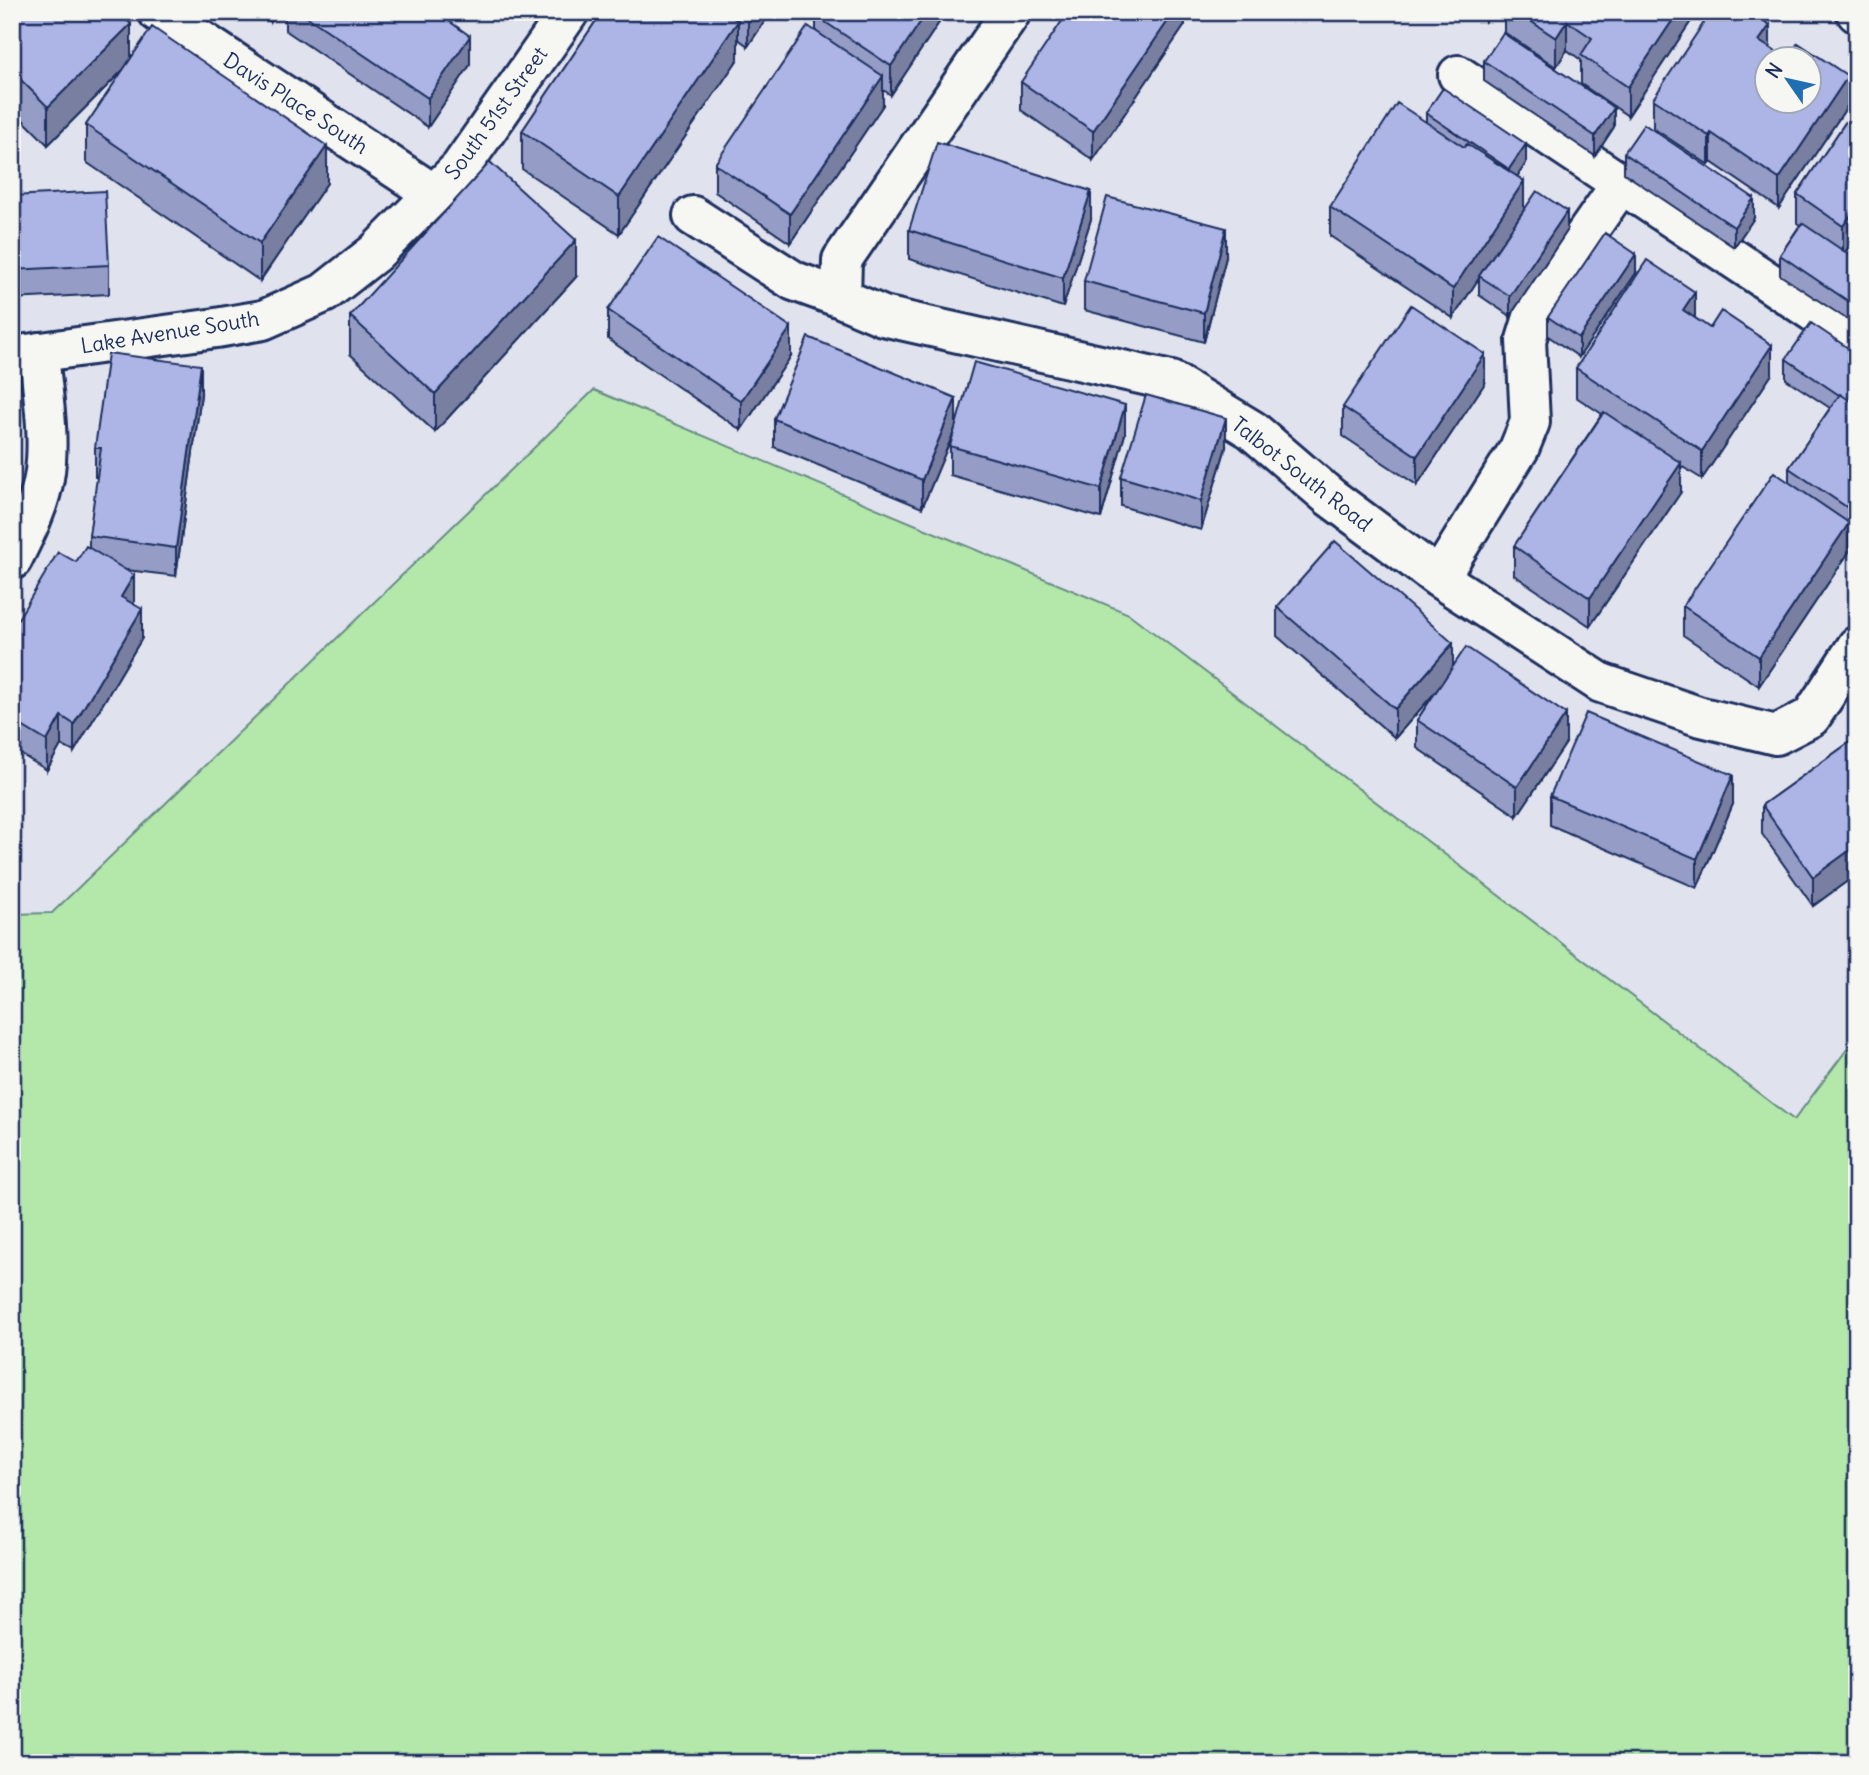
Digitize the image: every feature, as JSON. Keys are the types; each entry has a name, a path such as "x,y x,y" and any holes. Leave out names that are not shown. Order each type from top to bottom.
{"street":[{"name":"Davis Place South","path":"158,12 434,194"},
{"name":"South 51st Street","path":"324,293 375,253 460,168 569,12"},
{"path":"841,298 842,260 1011,12"},
{"path":"1458,75 1857,341"},
{"path":"1439,578 1519,449 1530,422 1526,340 1536,304 1621,184"},
{"name":"Talbot South Road","path":"693,216 794,281 883,316 1171,381 1252,430 1330,497 1439,578 1601,683 1698,716 1776,735 1811,718 1857,646"},
{"name":"Lake Avenue South","path":"25,354 263,320 324,293"},
{"path":"12,560 31,523 44,478 46,436 25,354"}],"green space":[{"path":"594,390 1129,614 1794,1120 1857,1036 1857,1763 12,1763 12,914 52,913"}],"building":[{"path":"12,12 118,12 131,24 48,107 12,71"},
{"path":"300,12 436,12 470,36 428,98"},
{"path":"602,12 725,12 738,21 619,197 522,131"},
{"path":"818,12 927,12 891,66 816,16"},
{"path":"1068,12 1174,12 1093,131 1021,82"},
{"path":"1517,12 1678,12 1628,87 1581,55 1592,38 1567,21 1556,38"},
{"path":"1711,12 1750,12 1770,25 1759,41 1767,46 1754,46 1754,116 1821,116 1779,179 1711,133 1709,136 1653,99"},
{"path":"808,26 883,76 790,214 715,164"},
{"path":"152,27 327,146 260,243 86,125"},
{"path":"1503,33 1614,108 1595,136 1484,61"},
{"path":"1824,60 1848,76 1824,112"},
{"path":"1443,88 1526,144 1509,169 1426,113"},
{"path":"1397,103 1464,147 1467,144 1524,181 1453,289 1330,207"},
{"path":"1857,105 1857,206 1843,226 1797,194"},
{"path":"1644,124 1754,198 1734,227 1624,153"},
{"path":"937,142 1091,191 1063,278 909,230"},
{"path":"490,162 576,240 435,394 350,316"},
{"path":"105,191 109,265 12,270 12,196"},
{"path":"1537,191 1567,211 1510,296 1479,276"},
{"path":"1107,197 1226,228 1204,313 1084,281"},
{"path":"1802,223 1857,260 1857,307 1780,255"},
{"path":"1605,233 1636,254 1579,338 1548,317"},
{"path":"658,237 791,327 741,401 608,310"},
{"path":"1647,260 1695,292 1683,310 1710,328 1721,311 1772,345 1702,451 1576,368"},
{"path":"1411,305 1485,354 1417,456 1343,407"},
{"path":"1811,323 1857,354 1857,405 1786,359"},
{"path":"808,337 956,398 922,480 774,419"},
{"path":"108,353 201,365 176,548 89,536 101,448 95,448"},
{"path":"974,362 1125,405 1101,489 950,446"},
{"path":"1840,394 1857,405 1857,514 1789,468"},
{"path":"1146,395 1226,418 1201,501 1121,477"},
{"path":"1604,412 1681,463 1590,598 1514,546"},
{"path":"1774,472 1849,523 1759,657 1683,606"},
{"path":"1335,541 1453,643 1395,709 1277,607"},
{"path":"86,546 134,575 121,597 142,609 74,724 61,716 47,741 12,720 12,629 58,552 76,562"},
{"path":"1466,647 1566,714 1517,787 1417,720"},
{"path":"1586,713 1733,775 1697,859 1550,796"},
{"path":"1857,737 1857,845 1813,877 1762,805"}]}
